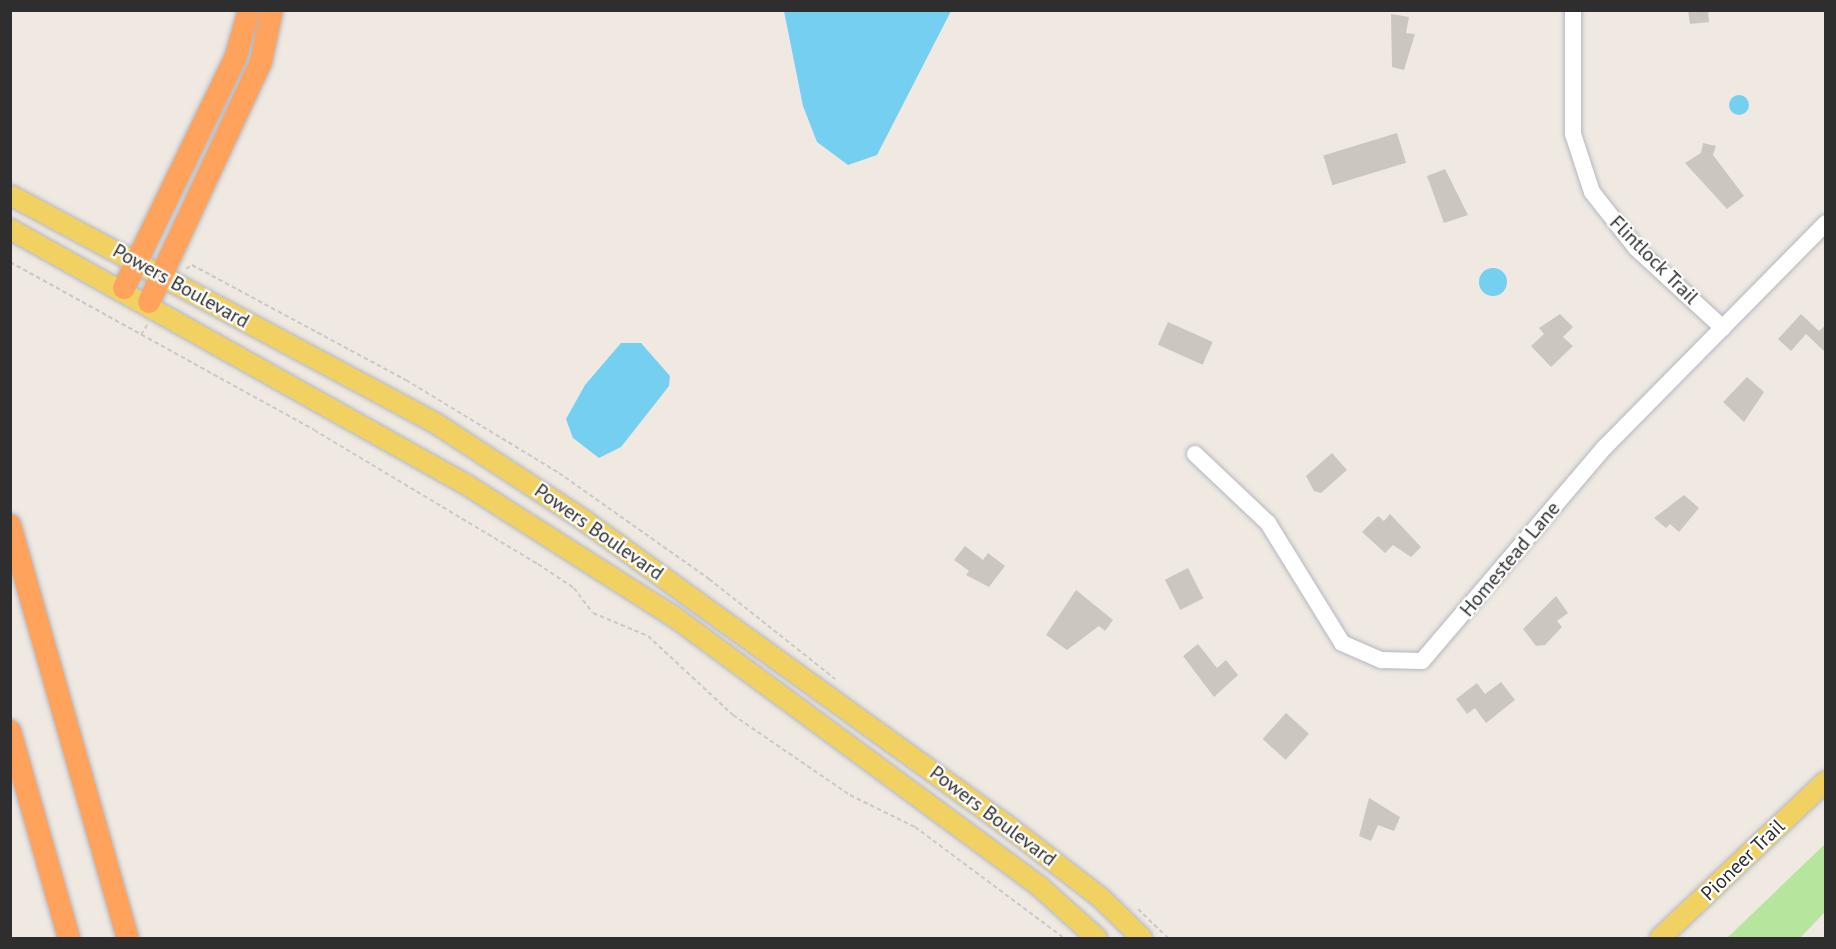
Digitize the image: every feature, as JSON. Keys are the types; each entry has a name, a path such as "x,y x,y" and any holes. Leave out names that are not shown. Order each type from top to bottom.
{"highway":[{"path":"124,288 236,56 249,10"},
{"path":"149,302 261,62 272,10"},
{"path":"10,525 128,939"},
{"path":"10,731 69,939"}],"main road":[{"name":"Powers Boulevard","path":"10,195 437,424 585,521 1009,826 1101,898 1142,939"},
{"name":"Powers Boulevard","path":"10,229 149,302 467,485 673,616 1039,885 1097,939"},
{"name":"Pioneer Trail","path":"1660,939 1826,781"}],"street":[{"name":"Flintlock Trail","path":"1573,10 1573,134 1592,192 1630,241 1723,327"},
{"name":"Homestead Lane","path":"1195,454 1268,523 1342,643 1381,660 1422,661 1604,448 1826,223"}],"path":[{"path":"10,262 314,430 538,564 574,588 593,613 648,636 733,715 850,795 915,828 1064,939"}],"green space":[{"path":"1825,844 1825,912 1800,938 1727,938"}],"water":[{"path":"784,11 951,11 877,155 848,165 817,142 803,106"},
{"path":"1739,95 1746,98 1749,105 1746,112 1739,115 1732,112 1729,105 1732,98"},
{"path":"1493,268 1503,272 1507,282 1503,292 1493,296 1483,292 1479,282 1483,272"},
{"path":"621,343 641,343 670,376 669,386 621,447 599,458 573,438 566,419 585,385"}],"building":[{"path":"1688,10 1708,10 1709,22 1690,24"},
{"path":"1391,14 1409,17 1406,33 1415,34 1404,70 1392,67"},
{"path":"1397,133 1406,163 1332,185 1323,156"},
{"path":"1703,143 1716,146 1713,155 1744,196 1727,209 1685,163 1701,153"},
{"path":"1445,169 1468,215 1444,223 1427,176"},
{"path":"1560,314 1573,327 1563,337 1573,346 1551,367 1531,346 1544,334 1539,328"},
{"path":"1801,314 1819,331 1826,325 1826,353 1806,334 1791,351 1778,339"},
{"path":"1168,322 1213,342 1203,365 1158,345"},
{"path":"1747,377 1764,392 1744,422 1723,402"},
{"path":"1332,453 1347,470 1321,493 1314,491 1306,476"},
{"path":"1684,495 1699,508 1679,532 1670,524 1666,528 1654,518"},
{"path":"1390,514 1421,547 1411,557 1393,545 1385,553 1362,532 1378,516 1384,521"},
{"path":"965,546 983,560 988,553 1005,566 989,587 966,575 969,571 954,560"},
{"path":"1188,568 1203,598 1180,610 1165,580"},
{"path":"1076,590 1113,620 1105,631 1099,626 1067,650 1046,635"},
{"path":"1556,596 1568,613 1557,621 1562,627 1545,645 1536,646 1523,629"},
{"path":"1198,644 1217,668 1226,660 1238,675 1214,697 1183,656"},
{"path":"1501,682 1515,700 1486,723 1475,708 1467,714 1456,699 1477,683 1485,694"},
{"path":"1286,713 1309,734 1286,760 1263,739"},
{"path":"1369,798 1400,817 1394,831 1378,825 1371,841 1359,836"}]}
